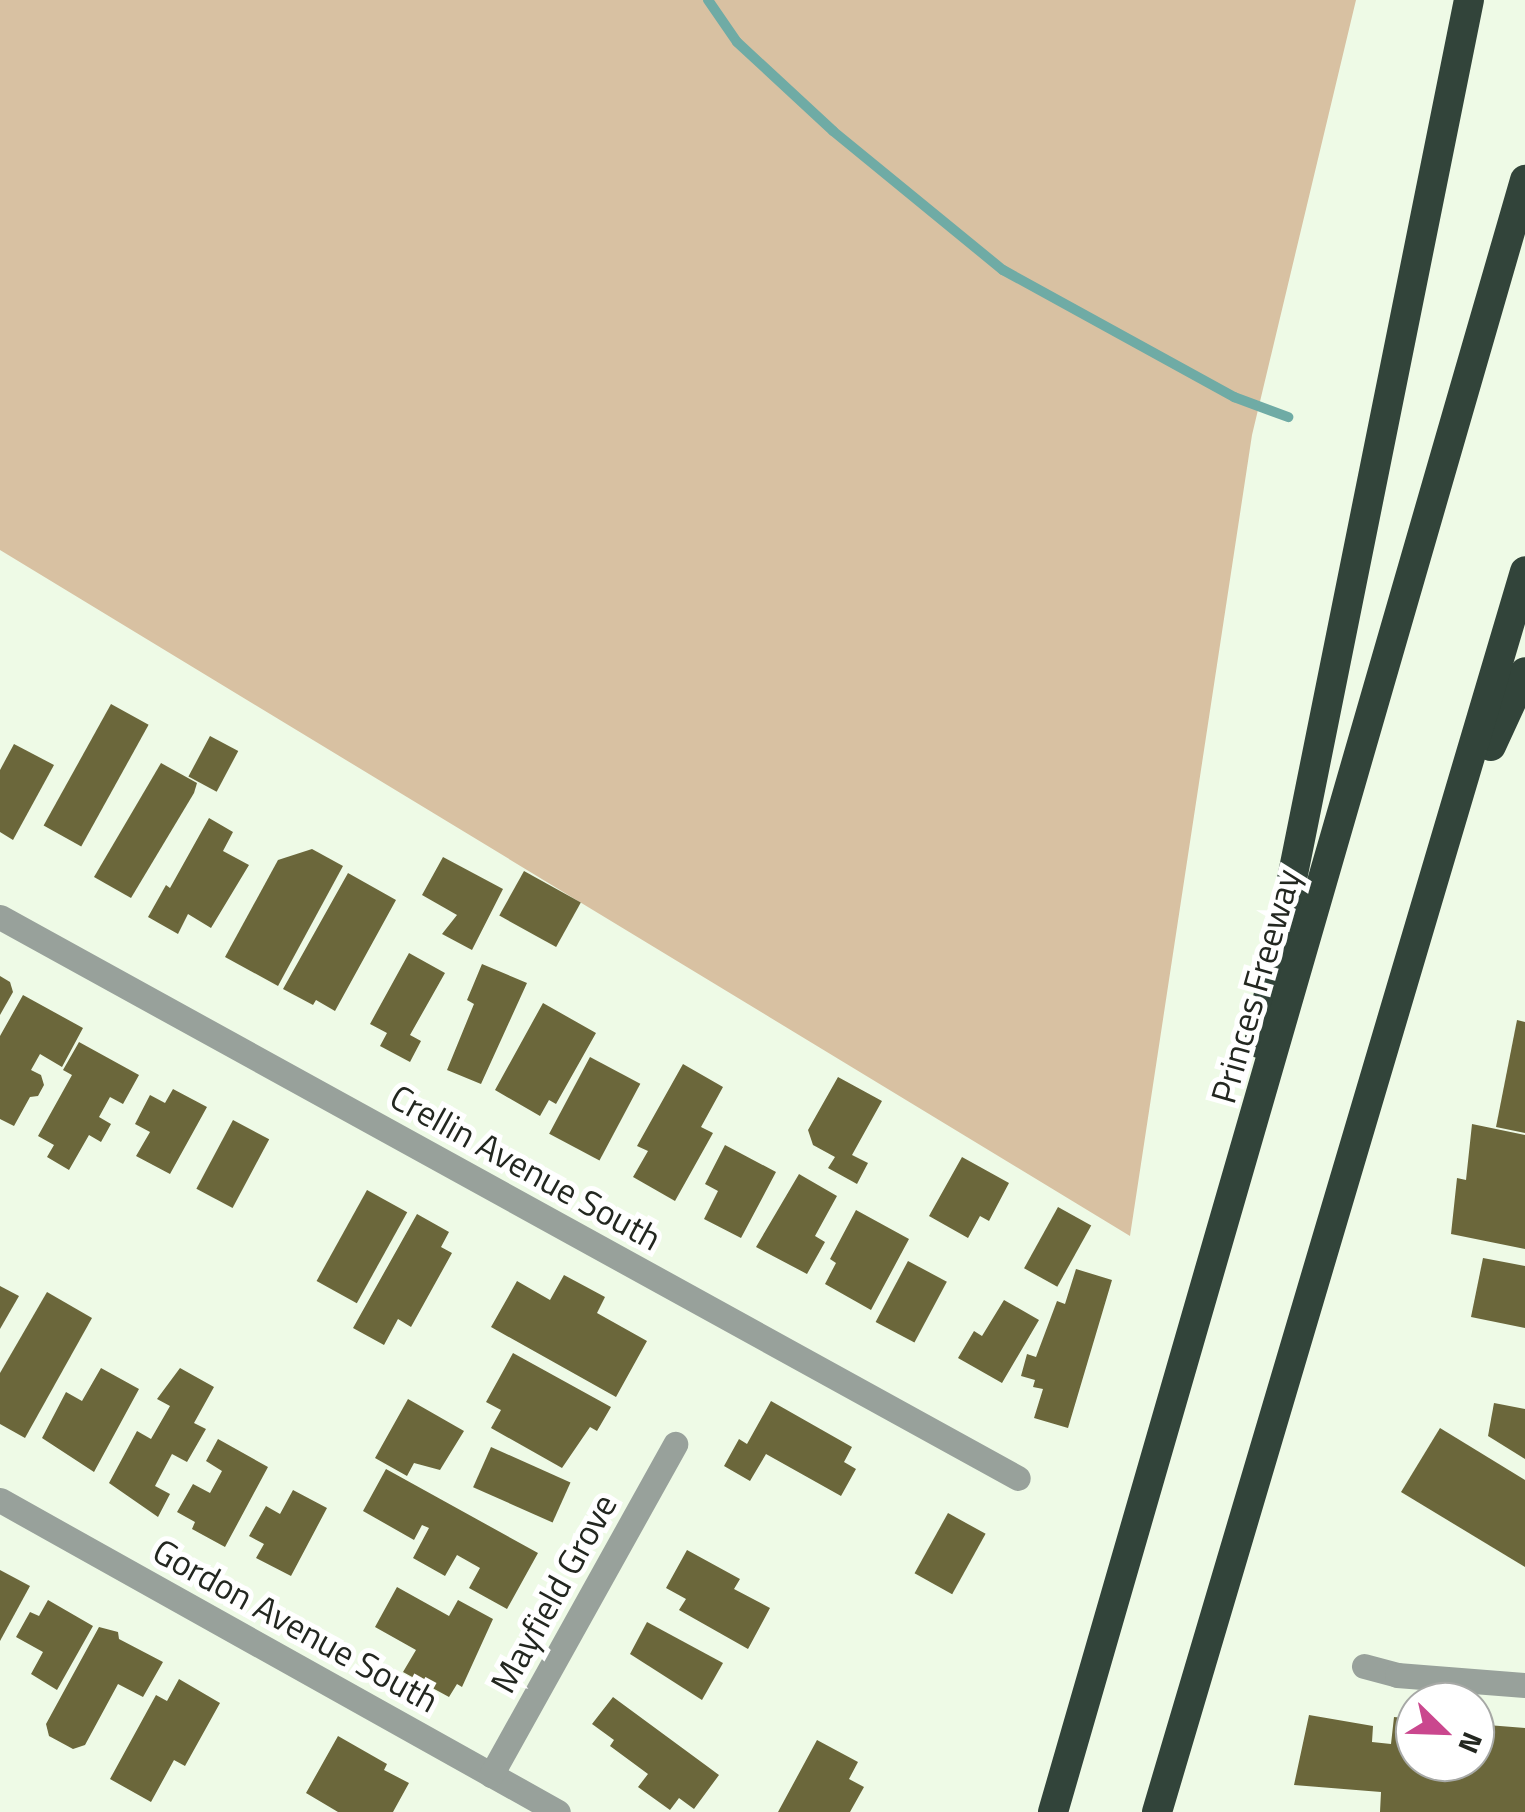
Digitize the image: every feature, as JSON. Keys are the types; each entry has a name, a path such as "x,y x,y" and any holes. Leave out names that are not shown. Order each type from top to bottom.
{"highway":[{"path":"1218,1252 1469,0"},
{"name":"Princes Freeway","path":"1054,1812 1525,180"},
{"path":"1159,1812 1525,571"},
{"path":"1450,834 1525,672"}],"street":[{"name":"Crellin Avenue South","path":"0,916 1018,1478"},
{"name":"Mayfield Grove","path":"492,1775 675,1444"},
{"name":"Gordon Avenue South","path":"0,1500 558,1812"},
{"path":"1364,1666 1397,1675 1525,1685"}],"shaded area":[{"path":"0,0 1356,0 1252,435 1130,1236 0,550"}],"building":[{"path":"111,704 149,725 81,846 44,826"},
{"path":"210,736 238,751 217,792 188,777"},
{"path":"14,744 54,765 13,840 0,832 0,770"},
{"path":"161,763 197,783 131,898 94,877"},
{"path":"209,818 233,832 223,851 249,865 211,928 188,914 178,934 148,917 166,885 170,888"},
{"path":"312,849 343,866 278,986 225,957 278,860"},
{"path":"443,857 503,889 472,950 442,934 457,915 422,895"},
{"path":"524,871 581,903 556,947 499,916"},
{"path":"348,873 396,900 335,1011 316,1000 313,1005 283,989"},
{"path":"409,953 445,973 410,1035 421,1041 410,1062 380,1046 387,1033 370,1024"},
{"path":"482,964 527,983 481,1084 447,1070 474,1004 467,1000"},
{"path":"0,976 10,982 13,992 0,1015"},
{"path":"23,995 83,1028 62,1067 40,1054 31,1070 41,1075 44,1085 38,1096 30,1097 14,1126 0,1119 0,1036"},
{"path":"543,1003 596,1033 556,1104 549,1100 540,1116 495,1090"},
{"path":"1517,1020 1525,1022 1525,1133 1496,1127"},
{"path":"79,1042 139,1075 123,1104 110,1097 99,1117 111,1124 101,1142 89,1135 69,1170 47,1157 54,1145 38,1136 72,1075 63,1070"},
{"path":"590,1057 640,1084 599,1161 549,1134"},
{"path":"683,1064 723,1087 701,1127 713,1133 675,1201 633,1177 648,1151 637,1146"},
{"path":"838,1077 882,1101 852,1155 868,1163 857,1184 828,1168 835,1157 813,1145 808,1130"},
{"path":"173,1089 207,1107 170,1174 136,1156 150,1132 135,1124 150,1095 165,1103"},
{"path":"233,1120 269,1139 233,1208 196,1189"},
{"path":"1472,1124 1525,1135 1525,1249 1451,1234 1457,1178 1466,1180"},
{"path":"725,1145 776,1172 741,1238 704,1219 718,1191 705,1184"},
{"path":"962,1157 1009,1183 989,1221 980,1216 968,1238 929,1216"},
{"path":"799,1174 837,1196 815,1236 825,1242 807,1274 756,1247"},
{"path":"367,1190 407,1212 357,1303 317,1281"},
{"path":"1058,1207 1091,1225 1057,1287 1024,1268"},
{"path":"856,1210 909,1239 871,1310 825,1284 836,1263 830,1259"},
{"path":"417,1214 449,1232 441,1247 452,1253 411,1327 398,1319 384,1345 353,1328"},
{"path":"1483,1258 1525,1266 1525,1328 1471,1317"},
{"path":"908,1261 947,1282 914,1343 876,1322"},
{"path":"1076,1269 1112,1280 1068,1428 1034,1418 1043,1389 1033,1387 1035,1380 1021,1376 1027,1354 1036,1357 1057,1301 1065,1304"},
{"path":"564,1275 605,1297 597,1313 647,1341 616,1397 491,1327 517,1281 550,1300"},
{"path":"0,1286 19,1296 0,1329"},
{"path":"47,1292 92,1318 25,1438 0,1424 0,1373"},
{"path":"1004,1300 1039,1320 1002,1383 958,1358 974,1331 982,1336"},
{"path":"513,1353 611,1407 597,1431 590,1427 562,1468 491,1428 501,1410 486,1402"},
{"path":"101,1368 139,1389 94,1472 42,1438 66,1392 82,1401"},
{"path":"180,1368 214,1387 194,1423 206,1429 187,1462 172,1454 155,1486 170,1494 158,1517 109,1483 137,1431 151,1439 170,1406 157,1399"},
{"path":"408,1399 464,1431 440,1470 414,1463 407,1476 375,1458"},
{"path":"771,1401 852,1447 844,1462 856,1469 841,1496 766,1454 750,1481 724,1466 739,1439 747,1444"},
{"path":"1494,1403 1525,1409 1525,1459 1488,1436"},
{"path":"1440,1428 1525,1480 1525,1567 1401,1492"},
{"path":"218,1439 268,1467 225,1547 192,1529 195,1522 177,1512 193,1484 210,1493 222,1471 206,1461"},
{"path":"491,1447 570,1482 553,1523 473,1487"},
{"path":"386,1469 538,1553 507,1609 469,1588 480,1568 457,1555 445,1576 413,1558 429,1528 422,1525 414,1540 363,1511"},
{"path":"293,1490 327,1508 291,1576 256,1558 264,1544 249,1536 266,1506 280,1514"},
{"path":"948,1513 986,1534 952,1594 915,1573"},
{"path":"687,1550 740,1579 734,1589 770,1608 748,1649 679,1610 686,1599 666,1588"},
{"path":"0,1570 30,1586 0,1641"},
{"path":"397,1587 449,1616 458,1600 493,1619 462,1687 457,1684 449,1697 403,1672 416,1650 375,1627"},
{"path":"48,1600 93,1626 57,1690 31,1674 43,1652 16,1637 30,1612 39,1616"},
{"path":"647,1622 723,1663 702,1700 630,1654"},
{"path":"99,1627 118,1632 119,1639 163,1662 143,1697 118,1684 85,1745 73,1749 49,1736 46,1724"},
{"path":"179,1679 220,1703 185,1766 174,1760 151,1802 110,1779 156,1695 167,1701"},
{"path":"613,1697 719,1775 694,1809 679,1798 670,1810 638,1787 648,1774 610,1746 614,1740 592,1724"},
{"path":"1309,1715 1373,1726 1372,1742 1391,1744 1395,1717 1395,1782 1495,1782 1495,1726 1525,1728 1525,1812 1380,1812 1381,1792 1294,1785"},
{"path":"338,1736 387,1764 384,1770 409,1783 393,1812 338,1812 306,1793"},
{"path":"817,1740 858,1762 849,1779 864,1787 850,1812 778,1812"}],"waterway":[{"path":"708,0 737,42 833,131 1003,270 1234,397 1288,417"}]}
